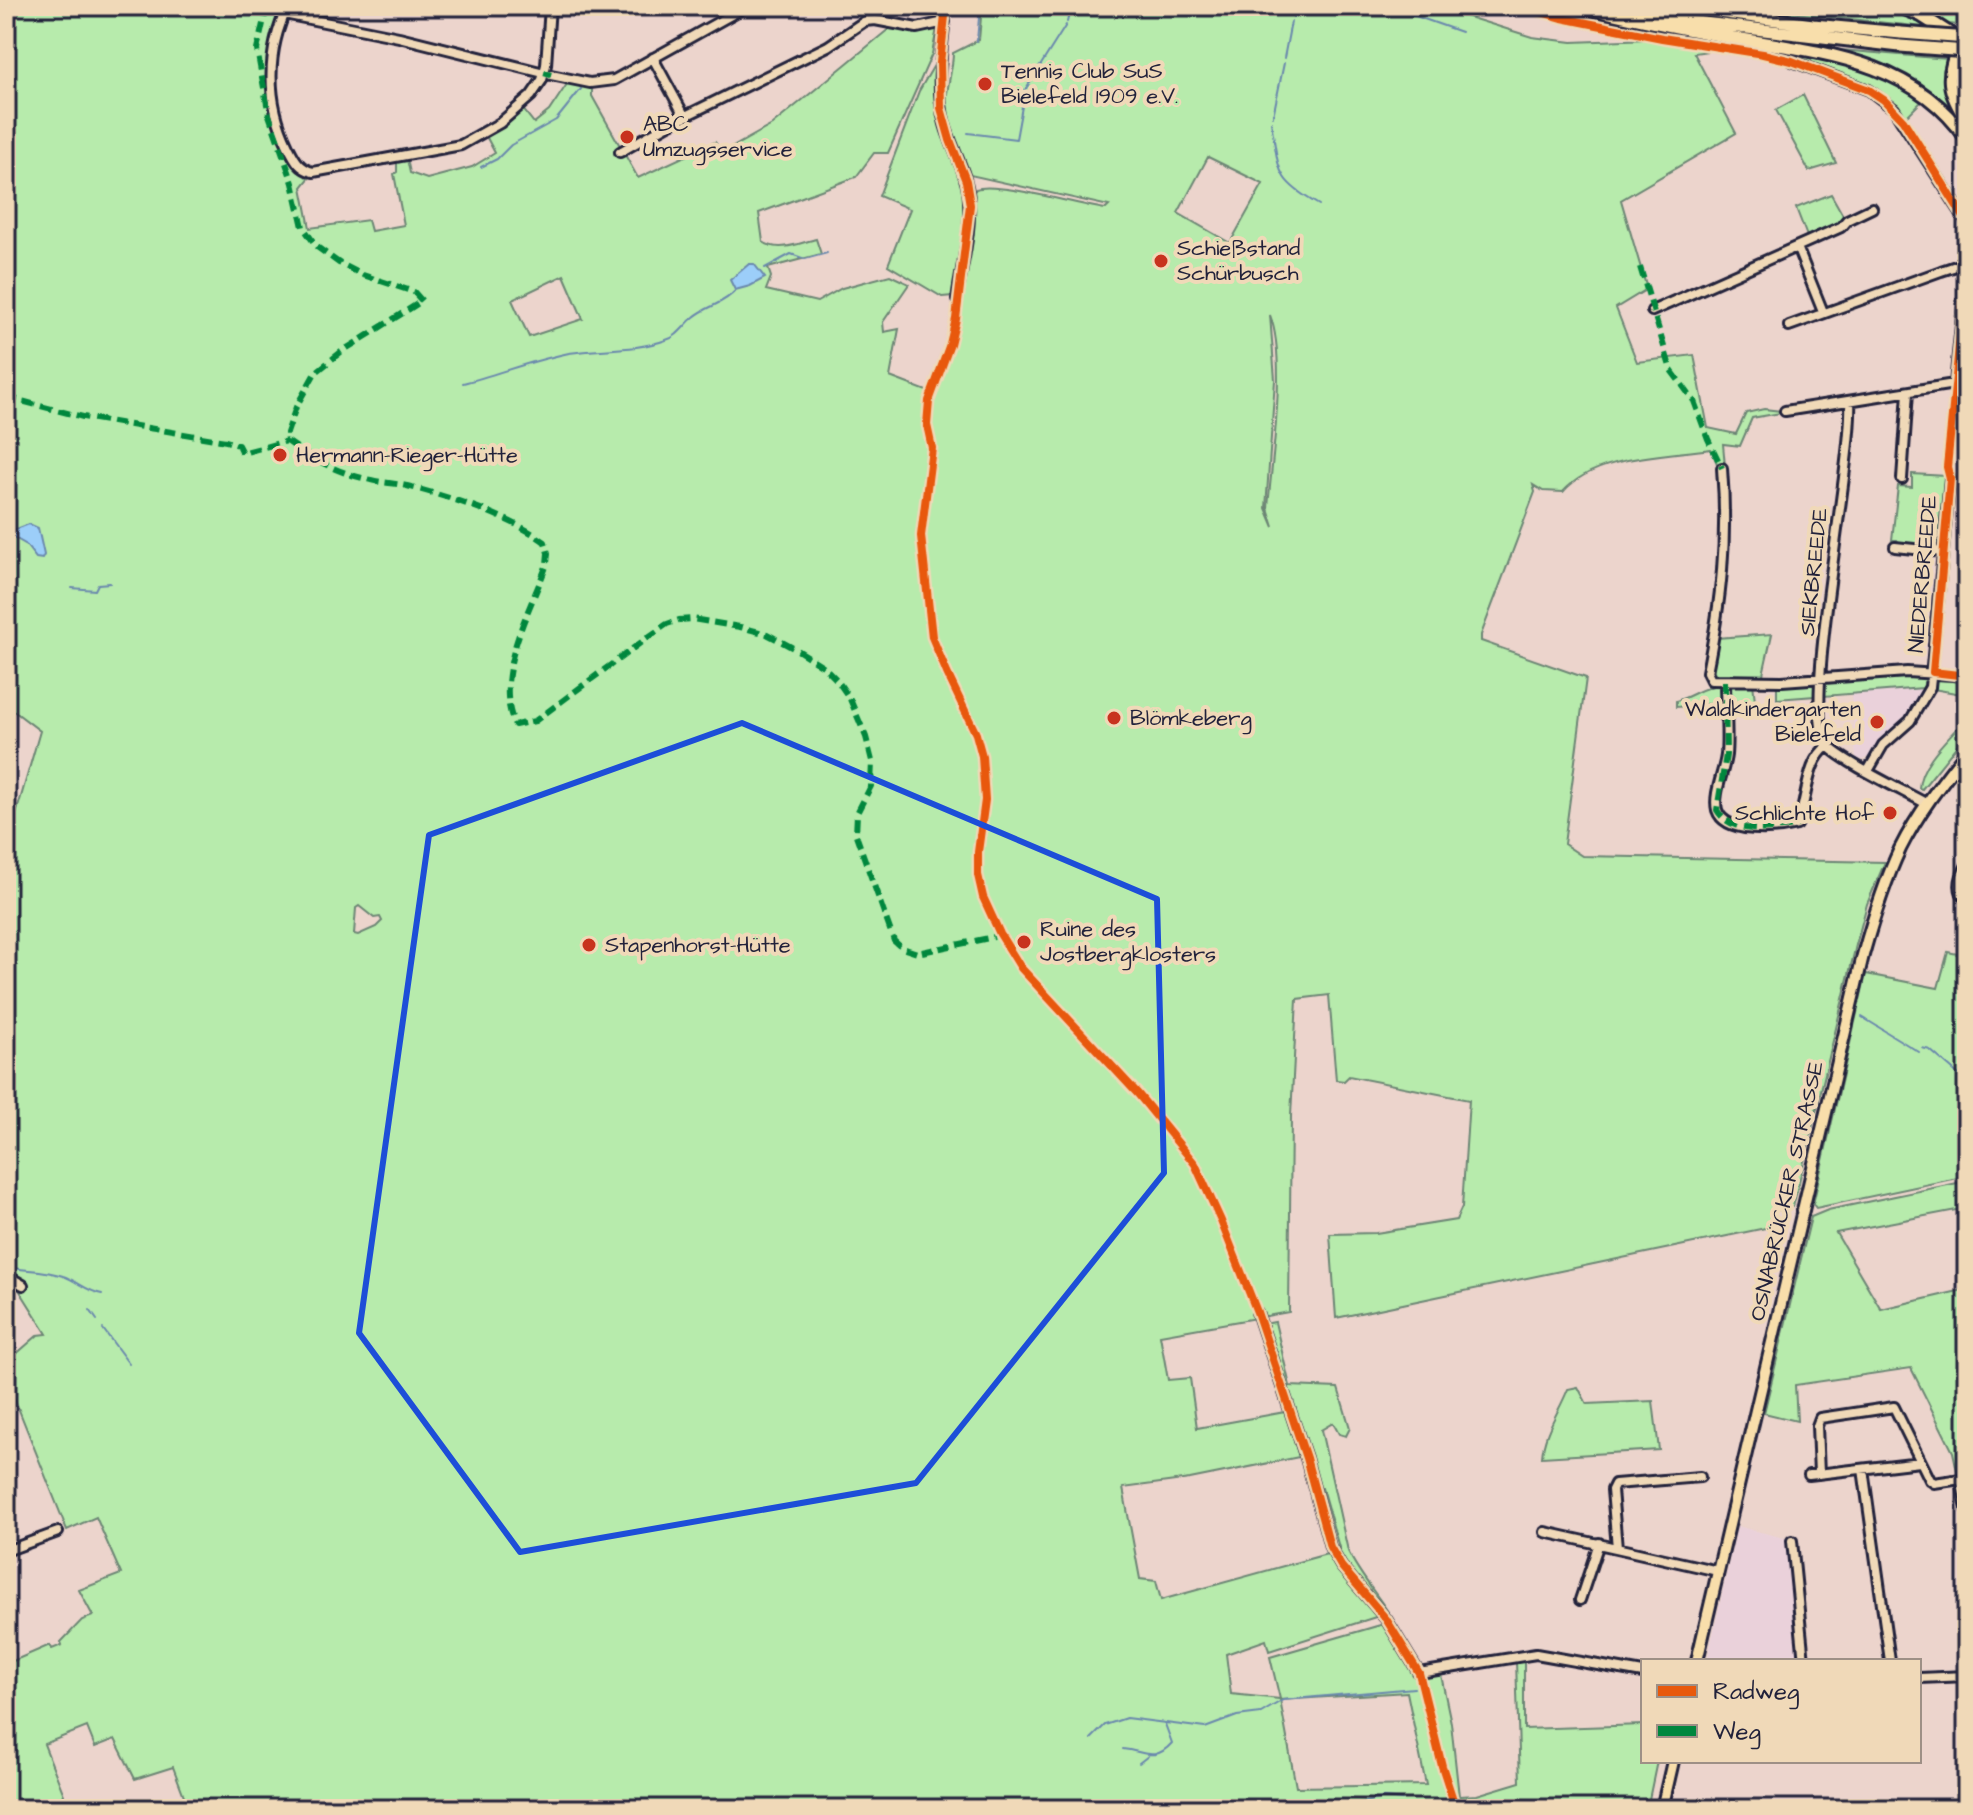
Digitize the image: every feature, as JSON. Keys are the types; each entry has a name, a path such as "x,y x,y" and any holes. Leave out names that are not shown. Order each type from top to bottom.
{"highway":[{"path":"1580,6 1685,29 1819,51 1871,64 1920,90 1945,112 1965,136"},
{"path":"1610,6 1687,21 1966,44"},
{"path":"1675,6 1901,40"},
{"path":"1899,6 1930,20 1966,44"}],"main road":[{"path":"1966,44 1951,61 1950,85 1967,121"},
{"name":"OSNABRÜCKER STRASSE","path":"1697,1659 1863,955 1888,877 1905,841 1927,804 1967,751"},
{"path":"1662,1809 1673,1763"}],"street":[{"path":"550,6 548,74 527,100 500,123 469,142 318,171 304,168 283,136 273,97 271,71 274,41 286,10 548,74 584,82 606,82 747,6"},
{"path":"946,6 940,63 941,108 966,181 970,205 957,300"},
{"path":"620,152 828,46 865,21 917,28 945,22"},
{"path":"653,58 685,117"},
{"path":"1792,61 1856,84 1884,100 1903,120 1967,222"},
{"path":"1652,311 1841,227 1847,220 1872,208"},
{"path":"1797,247 1823,312"},
{"path":"1789,326 1941,271 1967,266 1964,357 1955,383"},
{"path":"1785,411 1967,382"},
{"path":"1902,479 1908,392"},
{"name":"SIEKBREEDE","path":"1828,746 1822,730 1821,678 1850,401"},
{"path":"1722,468 1725,532 1721,594 1707,672 1711,680 1933,672 1967,676"},
{"name":"NIEDERBREEDE","path":"1868,771 1883,745 1902,729 1930,687 1950,479"},
{"name":"NIEDERBREEDE","path":"1895,547 1943,552"},
{"path":"1725,681 1726,755 1717,810 1730,824 1763,829 1797,825 1813,765 1817,756 1828,746 1927,804"},
{"path":"1967,865 1959,885 1967,900"},
{"path":"6,1275 23,1285"},
{"path":"1257,1312 1306,1458 1330,1547 1341,1566 1386,1619 1419,1673 1536,1654 1641,1673"},
{"path":"1920,1462 1814,1475 1820,1418 1894,1407 1920,1462 1934,1483 1961,1479 1967,1510"},
{"path":"1863,1469 1890,1659"},
{"path":"1617,1548 1612,1490 1615,1484 1700,1477"},
{"path":"6,1551 58,1532"},
{"path":"1545,1532 1718,1571"},
{"path":"1792,1541 1804,1659"},
{"path":"1580,1600 1599,1543"},
{"path":"1921,1678 1967,1676"}],"highlighted area":[{"path":"742,723 1157,899 1164,1173 916,1483 520,1552 359,1333 429,835"}],"shaded area":[{"name":"Waldkindergarten Bielefeld","path":"1923,688 1910,713 1870,756 1862,760 1856,758 1851,694"},
{"path":"1737,1526 1788,1539 1799,1659 1707,1659"}],"green space":[{"path":"6,6 284,6 269,58 270,89 292,151 311,176 302,187 310,228 368,220 371,231 404,225 394,174 397,172 397,161 407,159 410,173 427,179 472,167 495,153 486,136 522,108 534,123 549,111 569,81 592,86 592,96 638,178 715,142 722,153 772,125 890,28 912,32 937,28 932,54 888,153 874,153 856,177 759,213 763,242 782,247 816,239 821,254 768,268 771,277 766,290 817,302 842,288 890,275 909,284 883,322 884,332 899,329 890,377 929,392 951,328 953,306 960,305 973,193 976,189 1001,188 1106,209 1109,206 970,175 951,132 946,103 953,53 979,40 982,6 1433,6 1532,37 1572,42 1651,39 1715,50 1694,53 1736,133 1621,200 1647,289 1616,308 1637,362 1694,355 1708,428 1736,434 1746,413 1764,409 1781,413 1752,418 1740,446 1723,444 1725,466 1718,466 1711,449 1611,464 1577,480 1563,492 1543,491 1533,485 1535,492 1481,641 1586,678 1564,844 1582,856 1885,862 1867,904 1856,945 1793,1207 1772,1211 1775,1226 1336,1318 1330,1234 1376,1233 1456,1220 1462,1207 1469,1100 1349,1076 1344,1081 1336,1080 1329,995 1297,999 1291,1116 1289,1312 1160,1335 1168,1380 1190,1378 1197,1428 1285,1412 1299,1457 1190,1479 1123,1488 1140,1579 1156,1581 1161,1600 1327,1554 1379,1616 1269,1651 1266,1640 1226,1654 1231,1694 1280,1699 1270,1657 1384,1624 1415,1676 1419,1679 1441,1675 1451,1723 1459,1796 1477,1795 1520,1782 1516,1661 1524,1659 1524,1729 1641,1725 1641,1763 1657,1763 1647,1809 189,1809 173,1767 135,1779 115,1739 95,1747 87,1727 44,1744 64,1795 59,1801 54,1806 39,1810 6,1809 6,1736 9,1734 6,1724 6,1664 50,1645 52,1649 62,1645 61,1642 82,1620 93,1616 79,1590 121,1574 96,1517 67,1530 6,1383 6,1363 38,1335 47,1334 13,1280 6,1275 6,849 40,731 6,705","holes":["1208,157 1263,184 1230,243 1178,213","564,275 583,319 529,337 512,300","1270,315 1275,334 1278,382 1268,508 1274,527 1266,508 1275,380","359,906 382,921 376,927 354,934 356,908","1407,1692 1426,1785 1296,1787 1280,1700"]},
{"path":"1729,6 1879,6 1913,17 1933,28"},
{"path":"1921,6 1967,10 1967,26 1949,24"},
{"path":"1640,25 1855,66 1891,81 1921,102 1905,118 1882,96 1853,79 1819,66 1745,48 1640,32"},
{"path":"1840,50 1948,59 1947,71 1955,111 1951,113 1893,71"},
{"path":"1958,60 1967,63 1967,112 1956,87"},
{"path":"933,67 937,72 937,86 964,183 967,205 953,296 942,297 888,265 910,209 879,196 919,91"},
{"path":"1803,95 1836,163 1809,171 1776,110"},
{"path":"1831,194 1845,219 1840,225 1808,239 1796,208"},
{"path":"1912,474 1946,476 1940,547 1892,540 1898,486 1912,487"},
{"path":"1772,634 1762,679 1721,678 1716,675 1712,660 1716,638"},
{"path":"1927,674 1923,688 1824,696 1826,682 1830,681"},
{"path":"1937,675 1967,679 1967,695 1933,689"},
{"path":"1733,682 1753,683 1755,701 1728,702 1728,686"},
{"path":"1812,683 1815,696 1777,699 1777,684"},
{"path":"1719,685 1722,688 1722,703 1676,707 1676,701"},
{"path":"1967,717 1967,733 1922,789 1919,788 1930,759"},
{"path":"1948,952 1967,956 1967,1176 1816,1208 1813,1204 1866,974 1938,988"},
{"path":"1967,1181 1967,1208 1836,1233 1881,1309 1967,1289 1967,1484 1965,1474 1958,1475 1953,1452 1911,1368 1795,1385 1797,1421 1764,1413 1811,1217 1828,1210"},
{"path":"1275,1322 1290,1386 1338,1388 1350,1428 1346,1436 1339,1434 1333,1423 1321,1430 1348,1551 1401,1634 1338,1556 1340,1551 1322,1488 1316,1488 1264,1324"},
{"path":"1578,1387 1587,1404 1653,1401 1659,1450 1542,1457 1549,1430 1568,1389"}],"water":[{"path":"749,264 754,264 765,278 735,290 730,280"},
{"path":"29,524 38,528 44,555 42,559 36,558 25,544 6,533"}],"waterway":[{"path":"977,41 980,6"},
{"path":"1067,22 1071,6"},
{"path":"1293,17 1295,6"},
{"path":"1387,6 1461,32"},
{"path":"1284,58 1291,22"},
{"path":"968,133 1016,139 1025,90 1066,25"},
{"path":"1273,116 1284,63"},
{"path":"481,167 497,159 511,145 556,120 581,89"},
{"path":"1271,122 1278,163 1286,180 1319,205"},
{"path":"765,268 791,254 805,259 827,253"},
{"path":"463,383 569,353 655,344 678,333 699,313 735,291"},
{"path":"72,588 95,590 98,584 110,583"},
{"path":"1862,1017 1919,1052"},
{"path":"1922,1048 1930,1050 1967,1082"},
{"path":"6,1267 56,1274 102,1294"},
{"path":"90,1310 97,1320"},
{"path":"103,1329 129,1364"},
{"path":"1091,1739 1105,1725 1126,1718 1205,1728 1237,1716 1261,1713 1283,1700 1414,1688"},
{"path":"1123,1749 1160,1753 1172,1743 1165,1724"},
{"path":"1139,1763 1148,1756"},
{"path":"1326,1809 1384,1798 1403,1800"},
{"path":"1295,1808 1299,1809"}],"marked path":[{"path":"267,6 257,50 269,115 293,183 303,227 317,247 339,263 363,275 414,292 422,301 341,352 315,373 296,407 287,441"},
{"path":"544,73 551,75"},
{"path":"1640,267 1671,370 1694,401 1722,468"},
{"path":"6,397 83,417 226,441 238,445 242,453 287,441"},
{"path":"287,441 337,470 460,502 515,524 545,542 547,564 523,623 511,665 509,706 515,725 535,721 647,638 679,620 692,619 767,634 823,666 850,699 866,737 872,761 871,786 857,813 856,835 894,941 902,948 917,953 994,937"},
{"path":"1725,681 1726,755 1717,810 1723,818 1742,827 1776,829 1797,825"}],"cycle path":[{"path":"946,6 940,63 941,108 966,181 970,205 956,319 929,401 927,425 932,448 921,536 932,637 976,734 982,756 985,800 978,875 983,897 1000,934 1021,968 1138,1094 1195,1164 1257,1312 1306,1458 1330,1547 1341,1566 1386,1619 1419,1673 1456,1809"},
{"path":"1520,6 1562,18 1662,38 1763,54 1792,61 1869,90 1884,100 1903,120 1967,222"},
{"path":"1967,266 1947,467 1950,479 1933,672 1967,676"}],"place":[{"name":"Tennis Club SuS Bielefeld 1909 e.V.","path":"985,84"},
{"name":"ABC Umzugsservice","path":"627,137"},
{"name":"Schießstand Schürbusch","path":"1161,261"},
{"name":"Hermann-Rieger-Hütte","path":"280,455"},
{"name":"Blömkeberg","path":"1114,718"},
{"name":"Waldkindergarten Bielefeld","path":"1877,722"},
{"name":"Schlichte Hof","path":"1890,813"},
{"name":"Ruine des Jostbergklosters","path":"1024,942"},
{"name":"Stapenhorst-Hütte","path":"589,945"}]}
